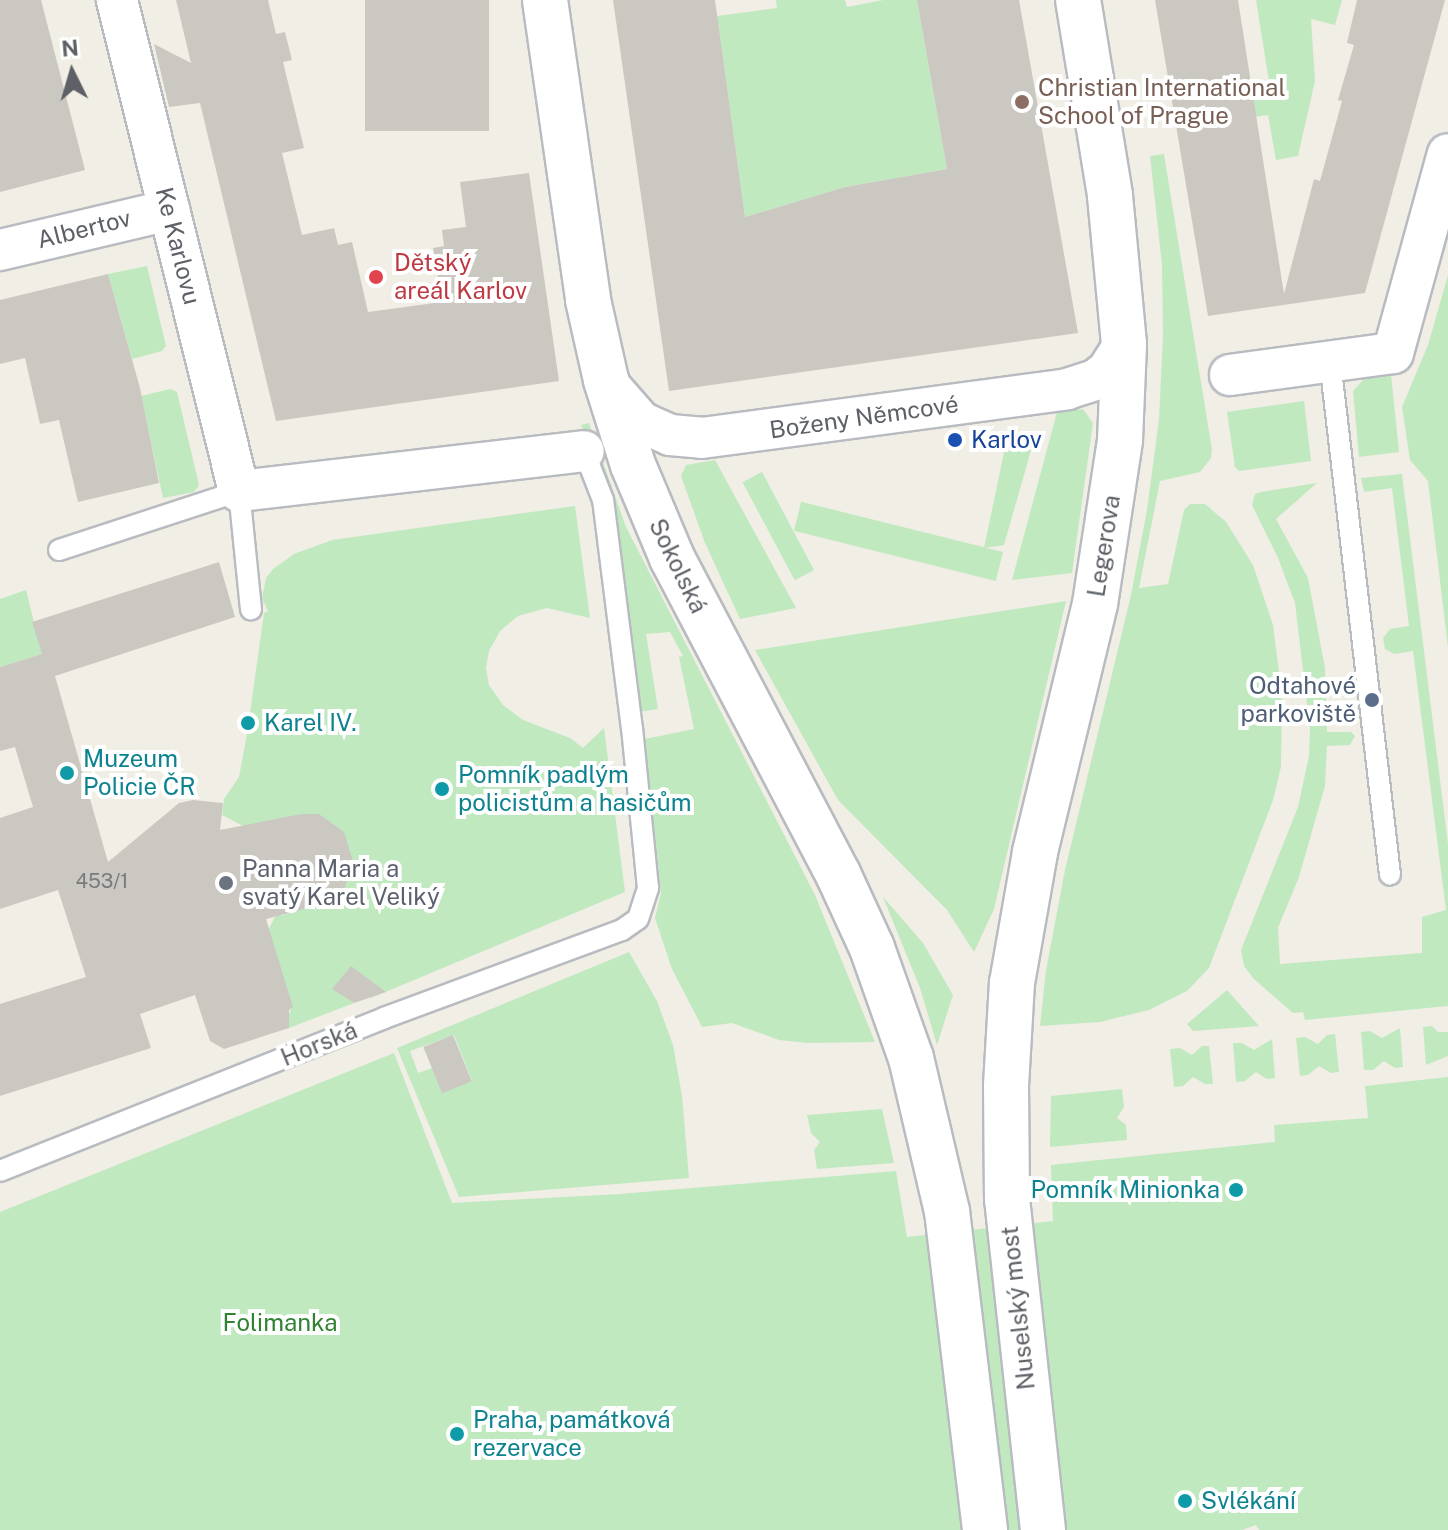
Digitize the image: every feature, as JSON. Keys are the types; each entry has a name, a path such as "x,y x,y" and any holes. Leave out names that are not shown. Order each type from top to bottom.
{"main road":[{"name":"Sokolská","path":"545,0 578,243 606,380 633,465 672,558 808,814 872,948 902,1026 922,1096 953,1256 985,1530"},
{"name":"Legerova","path":"1006,1086 1012,983 1025,899 1087,640 1103,558 1120,440 1124,344 1110,195 1078,0"},
{"name":"Nuselský most","path":"1006,1086 1011,1249 1043,1530"}],"street":[{"name":"Ke Karlovu","path":"117,0 239,491"},
{"path":"1230,375 1393,353 1448,154"},
{"name":"Albertov","path":"0,250 169,210"},
{"name":"Boženy Němcové","path":"606,380 641,422 670,435 702,438 1067,389 1097,379 1108,370 1124,344"},
{"path":"239,491 584,451"}],"lane":[{"path":"1330,361 1390,875"},
{"name":"Horská","path":"0,1171 384,1018 622,930 638,919 648,888 632,729 603,500 584,451"},
{"path":"59,550 239,491 251,609"}],"green space":[{"path":"776,0 845,0 847,7 883,0 917,0 947,169 845,187 745,217 717,16 777,8"},
{"path":"1256,0 1342,0 1335,25 1311,19 1315,81 1298,156 1276,160 1268,115 1254,117 1250,92 1270,88"},
{"path":"1164,154 1212,450 1211,458 1200,472 1160,481 1139,588 1168,584 1184,510 1190,504 1205,504 1226,522 1253,565 1273,625 1282,695 1281,767 1273,800 1209,968 1187,991 1149,1010 1100,1022 1040,1026 1046,970 1065,870 1131,595 1147,510 1159,419 1163,336 1162,265 1150,156"},
{"path":"147,266 166,346 162,351 132,359 108,274"},
{"path":"1448,275 1448,647 1428,481 1410,460 1402,407 1428,345"},
{"path":"1391,374 1399,452 1359,457 1353,391 1364,379"},
{"path":"170,389 177,392 199,485 194,492 163,498 141,396"},
{"path":"1304,401 1311,461 1239,471 1235,467 1227,412"},
{"path":"1083,409 1093,423 1072,573 1012,580 1057,412"},
{"path":"589,423 626,527 815,895 875,1042 808,1043 779,1040 732,1023 702,1027 672,969 655,918 661,893 645,739 694,729 679,657 683,656 670,632 646,634 658,709 638,712 612,507 581,425"},
{"path":"1034,440 1004,545 984,548 1006,443"},
{"path":"715,460 796,608 740,619 705,543 681,476 686,465"},
{"path":"762,472 814,570 795,580 743,482"},
{"path":"1402,474 1448,844 1448,1006 1305,1020 1303,1012 1293,1013 1254,979 1244,966 1241,950 1298,807 1309,756 1310,729 1295,603 1278,558 1252,505 1255,494 1317,483 1276,519 1308,578 1325,668 1327,732 1351,732 1355,736 1350,745 1327,746 1325,786 1299,877 1278,928 1280,964 1422,953 1422,917 1446,910 1413,651 1394,654 1385,649 1383,638 1390,629 1409,626 1392,488 1364,492 1361,478"},
{"path":"801,502 1003,552 996,581 794,531"},
{"path":"575,506 590,618 547,608 518,616 500,631 489,651 486,668 489,685 503,705 523,720 570,738 583,748 604,728 625,892 371,998 372,981 335,990 354,1003 289,1028 286,1022 292,1007 261,944 279,909 281,916 291,912 335,826 310,814 299,814 298,825 290,827 287,817 253,831 222,815 224,799 239,777 247,734 264,613 268,611 262,598 266,578 294,554 332,540"},
{"path":"26,590 42,654 0,667 0,599"},
{"path":"1066,601 994,909 974,952 947,910 838,800 755,650"},
{"path":"883,897 923,943 953,995 937,1045 920,988"},
{"path":"629,952 657,1001 673,1045 682,1096 689,1178 459,1197 397,1048","holes":["454,1035 472,1081 432,1068 418,1073 410,1051"]},
{"path":"1227,990 1259,1026 1193,1031 1187,1024"},
{"path":"1432,1026 1438,1032 1448,1032 1448,1056 1426,1065 1423,1027"},
{"path":"1400,1028 1403,1067 1395,1068 1384,1061 1373,1070 1364,1070 1361,1032 1370,1031 1382,1038"},
{"path":"1335,1034 1339,1072 1331,1073 1319,1066 1308,1075 1300,1076 1296,1038 1305,1037 1318,1044 1327,1035"},
{"path":"1272,1039 1275,1078 1267,1079 1256,1072 1245,1081 1236,1082 1233,1043 1242,1043 1254,1050"},
{"path":"1202,1046 1209,1046 1213,1084 1205,1084 1193,1077 1183,1086 1174,1087 1170,1049 1180,1048 1192,1055"},
{"name":"Folimanka","path":"394,1053 452,1203 619,1194 896,1171 907,1237 1053,1221 1051,1165 1275,1142 1274,1125 1368,1118 1365,1086 1448,1077 1448,1530 1259,1530 1256,1525 1242,1530 0,1530 0,1212"},
{"path":"1122,1089 1124,1107 1117,1118 1126,1125 1127,1140 1050,1147 1051,1096"},
{"path":"882,1109 894,1163 817,1169 814,1150 820,1142 811,1133 807,1115"}],"building":[{"path":"0,0 41,0 85,170 0,192"},
{"path":"176,0 268,0 276,34 285,32 292,60 283,62 304,148 282,153 302,235 334,228 338,245 352,242 368,312 442,302 433,248 444,246 442,230 466,227 460,182 529,173 559,381 276,421 200,103 169,107 154,44 191,63"},
{"path":"365,0 489,0 489,131 365,131"},
{"path":"613,0 715,0 745,217 845,187 947,169 917,0 1019,0 1078,333 669,391"},
{"path":"1155,0 1238,0 1284,294 1314,179 1320,181 1342,101 1338,100 1354,45 1347,43 1357,0 1445,0 1365,293 1208,316"},
{"path":"108,274 140,388 159,483 78,502 59,420 40,424 25,358 0,364 0,300"},
{"path":"219,562 235,617 55,676 108,862 179,803 193,800 223,803 220,830 301,814 319,814 344,832 353,861 344,890 327,903 266,919 293,1007 289,1010 289,1028 224,1049 210,1041 195,995 140,1014 151,1048 0,1096 0,1004 86,977 58,890 0,909 0,818 33,807 15,747 0,751 0,667 42,654 32,622"},
{"path":"351,966 386,992 354,1003 332,989"},
{"path":"453,1035 472,1081 442,1093 423,1047"}],"place":[{"name":"Christian International School of Prague","path":"1022,102"},
{"name":"Dětský areál Karlov","path":"376,277"},
{"name":"Karlov","path":"955,440"},
{"name":"Odtahové parkoviště","path":"1372,700"},
{"name":"Karel IV.","path":"248,723"},
{"name":"Muzeum Policie ČR","path":"67,773"},
{"name":"Pomník padlým policistům a hasičům","path":"442,789"},
{"name":"Panna Maria a svatý Karel Veliký","path":"226,883"},
{"name":"Pomník Minionka","path":"1236,1190"},
{"name":"Praha, památková rezervace","path":"457,1434"},
{"name":"Svlékání","path":"1185,1501"}]}
